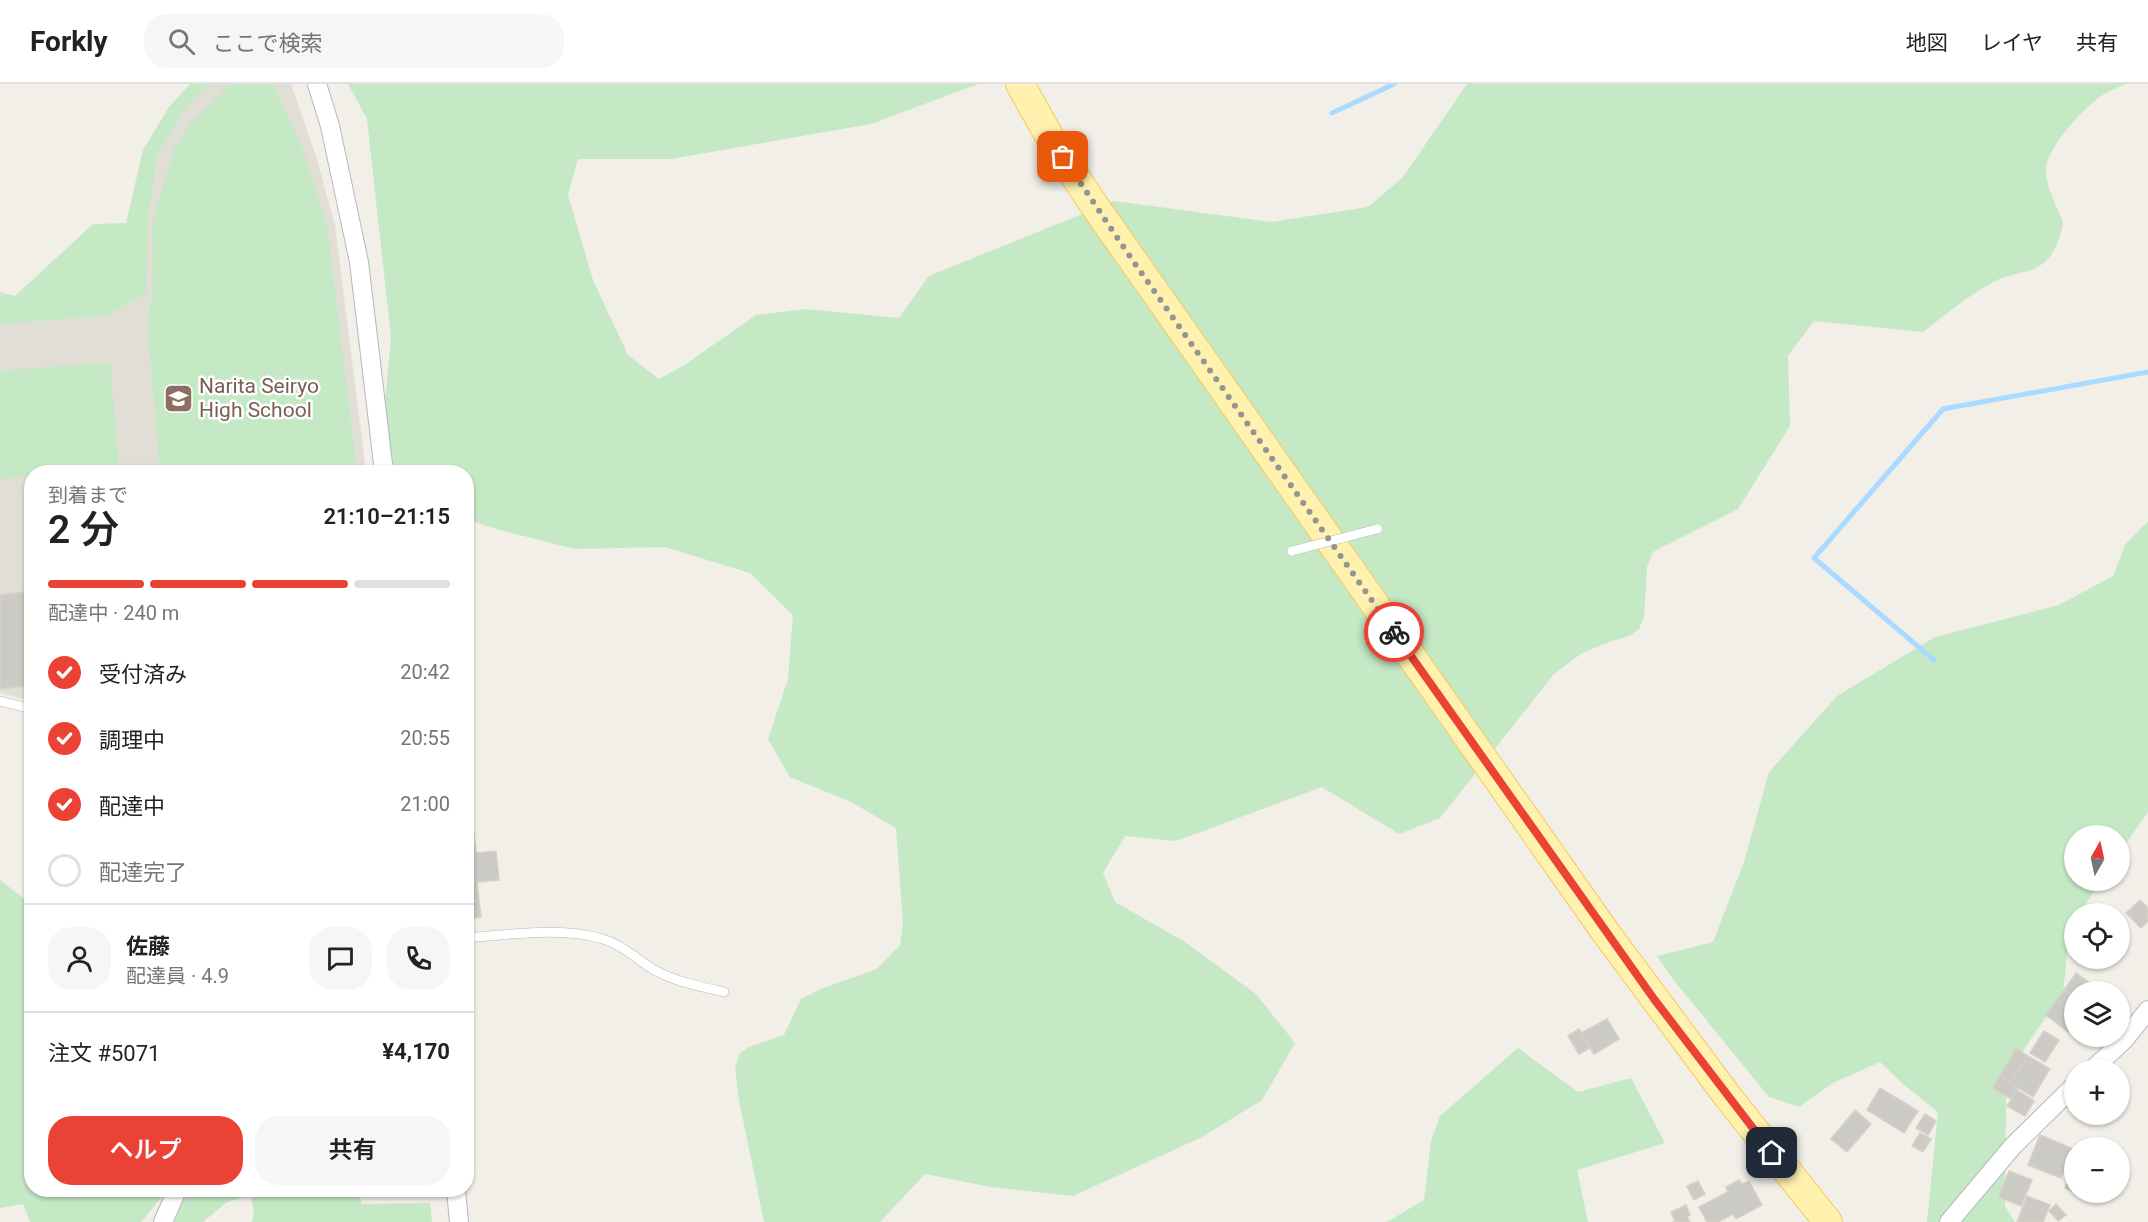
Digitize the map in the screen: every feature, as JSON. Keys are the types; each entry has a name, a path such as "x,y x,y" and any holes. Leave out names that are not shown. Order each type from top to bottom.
{"main road":[{"path":"1020,84 1052,141 1131,258 1619,952 1728,1097 1828,1222"}],"street":[{"path":"317,84 333,137 359,262 383,465"},
{"path":"2104,1059 2125,1039 2148,1010"},
{"path":"1949,1222 2013,1146 2064,1096"},
{"path":"163,1222 174,1197"},
{"path":"457,1197 459,1222"}],"lane":[{"path":"1292,551 1377,529"},
{"path":"0,700 24,706"},
{"path":"474,938 565,933 588,935 605,939 621,947 659,972 724,992"}],"shaded area":[{"name":"Narita Seiryo High School","path":"208,84 291,84 316,156 335,225 365,465 24,465 24,699 0,693 0,324 105,316 148,218 158,154 183,112"}],"green space":[{"path":"190,84 208,84 183,112 158,154 148,218 146,293 105,316 0,324 0,292 15,296 93,224 126,223 143,150 169,107"},
{"name":"Narita Seiryo High School","path":"231,84 273,84 304,152 327,226 356,465 159,465 147,318 153,296 153,219 174,149 191,123"},
{"path":"348,84 978,84 871,124 671,159 578,159 568,195 593,280 628,355 659,379 686,364 756,315 805,309 899,318 929,276 1114,201 1271,222 1368,207 1403,177 1467,84 2126,84 2094,101 2067,129 2052,151 2046,176 2063,222 2060,237 2050,257 2042,265 1995,281 1923,332 1814,321 1788,356 1790,426 1738,509 1653,552 1647,567 1644,617 1639,629 1629,636 1582,653 1554,674 1440,818 1399,834 1322,787 1176,841 1125,836 1103,873 1115,902 1185,942 1256,994 1295,1043 1262,1100 1202,1137 1073,1196 991,1187 925,1174 880,1222 764,1222 739,1100 735,1067 740,1053 749,1047 784,1035 801,999 821,989 877,969 900,945 903,924 896,828 851,802 790,777 768,739 788,679 793,615 750,573 665,547 575,549 496,529 474,521 474,465 388,465 382,435 391,337 367,119"},
{"path":"110,362 119,465 24,465 24,477 0,479 0,371"},
{"path":"2148,521 2148,812 2130,838 2130,825 2064,825 2064,891 2094,891 2087,903 2064,903 2066,969 2063,992 2024,1049 2006,1091 2005,1206 2015,1222 1927,1222 1938,1112 1880,1062 1833,1083 1799,1107 1769,1097 1672,978 1657,956 1713,942 1744,862 1769,772 1837,696 1935,637 2059,605 2113,576 2125,545"},
{"path":"0,880 24,899 24,1197 161,1197 141,1222 30,1222 23,1204 0,1208"},
{"path":"1518,1048 1578,1092 1631,1078 1665,1143 1577,1170 1588,1222 1387,1222 1424,1200 1431,1141 1440,1116"},
{"path":"185,1197 244,1197 227,1202 203,1222 174,1222"},
{"path":"251,1197 360,1197 361,1204 430,1203 432,1222 252,1222 254,1214"}],"building":[{"path":"24,592 24,686 0,689 0,595"},
{"path":"474,835 476,853 496,851 499,880 477,882 481,917 474,918"},
{"path":"2140,900 2148,908 2148,921 2141,928 2130,917 2130,909"},
{"path":"2076,973 2087,981 2070,981"},
{"path":"2064,990 2064,1029 2046,1015"},
{"path":"1607,1019 1619,1039 1594,1054 1581,1033"},
{"path":"1579,1029 1590,1048 1579,1054 1568,1036"},
{"path":"2044,1031 2059,1040 2045,1062 2030,1053"},
{"path":"2016,1049 2028,1056 2011,1083 2000,1076"},
{"path":"2028,1056 2050,1069 2033,1097 2011,1083"},
{"path":"2000,1076 2018,1088 2011,1099 1993,1088"},
{"path":"1880,1088 1918,1111 1904,1133 1867,1110"},
{"path":"2017,1090 2034,1101 2025,1116 2007,1106"},
{"path":"1855,1110 1871,1124 1847,1152 1831,1139"},
{"path":"1925,1114 1936,1121 1928,1135 1916,1128"},
{"path":"1920,1133 1931,1139 1923,1152 1912,1146"},
{"path":"2040,1135 2064,1145 2064,1171 2061,1178 2028,1165"},
{"path":"2009,1171 2032,1180 2021,1206 1999,1197"},
{"path":"1739,1180 1742,1184 1749,1181 1762,1205 1736,1219 1733,1214 1718,1222 1707,1222 1699,1207 1728,1192 1726,1187"},
{"path":"1698,1181 1705,1194 1694,1200 1687,1186"},
{"path":"2027,1196 2050,1205 2043,1222 2017,1222"},
{"path":"2056,1204 2066,1215 2058,1221 2049,1211"},
{"path":"1686,1205 1690,1222 1672,1222 1675,1221 1671,1212"}],"waterway":[{"path":"1332,113 1394,84"},
{"path":"1934,660 1814,558 1943,409 2148,372"}],"way so far":[{"path":"1063,157 1094,205 1394,632"}],"place":[{"name":"Narita Seiryo High School","path":"178,398"}],"route":[{"path":"1394,632 1606,933 1772,1153"}]}
